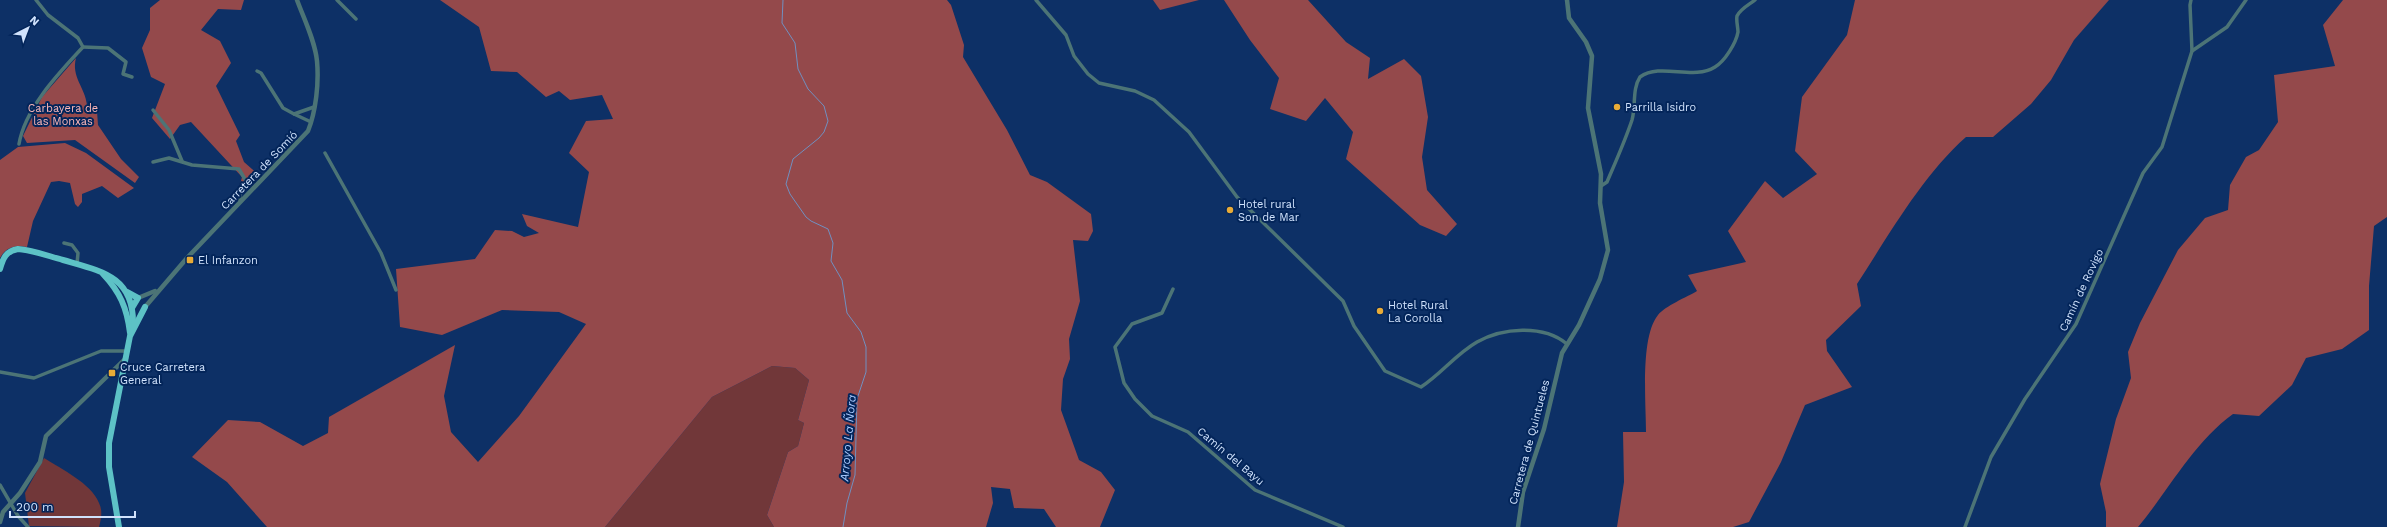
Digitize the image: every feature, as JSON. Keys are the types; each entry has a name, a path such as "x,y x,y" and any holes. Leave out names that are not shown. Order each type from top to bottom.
{"highway":[{"path":"0,269 3,258 8,252 18,249 102,272 115,278 127,292 133,305 134,326"},
{"path":"102,272 127,302 144,307 130,336 108,454 118,527"},
{"path":"116,288 128,316 130,336"},
{"path":"127,292 138,298 128,316"}],"street":[{"path":"36,0 48,15 78,38 83,47"},
{"name":"Carretera de Somió","path":"144,307 240,201 302,139 311,122 314,107 317,61 311,36 297,0"},
{"path":"337,0 356,20"},
{"path":"1036,0 1066,35 1074,56 1093,78 1107,86 1120,87 1146,95 1154,100 1189,132 1237,197 1343,301 1354,326 1384,371 1421,387 1476,342 1503,332 1528,330 1560,339 1567,344"},
{"name":"Carretera de Quintueles","path":"1518,527 1523,492 1544,429 1562,353 1579,325 1607,258 1608,242 1600,203 1601,174 1588,108 1592,56 1586,42 1569,18 1567,0"},
{"path":"1601,186 1607,182 1628,130 1635,103 1636,85 1640,77 1655,72 1703,71 1715,67 1725,56 1736,36 1737,17 1740,12 1755,0"},
{"name":"Camín de Rovigo","path":"1965,527 1991,457 2025,399 2076,324 2140,179 2161,150 2192,51 2191,0"},
{"path":"2192,51 2227,27 2246,0"},
{"path":"83,47 108,48 126,62 123,74 132,77"},
{"path":"19,144 23,131 40,97 83,47"},
{"path":"257,71 261,73 283,108 311,122"},
{"path":"294,114 314,107"},
{"path":"153,110 169,130 182,161"},
{"path":"325,153 381,253 396,290"},
{"path":"153,162 163,158 192,164 238,169 246,181 240,195 240,201"},
{"path":"64,243 72,245 78,253 77,264"},
{"name":"Camín del Bayu","path":"1173,289 1162,312 1132,324 1115,347 1122,378 1135,399 1156,418 1188,432 1255,490 1343,527"},
{"path":"138,298 158,290"},
{"path":"0,372 34,378 101,351 127,351"},
{"path":"0,522 3,512 26,486 40,462 46,436 126,358"},
{"path":"0,485 11,504 28,527"},
{"path":"0,511 11,504"}],"shaded area":[{"path":"772,366 795,368 809,380 798,420 804,423 798,446 788,452 767,515 774,527 605,527 712,397"},
{"path":"44,458 75,477 95,496 101,509 99,527 29,526 25,493"}],"green space":[{"path":"160,0 244,0 241,10 218,9 201,30 220,41 231,63 216,86 240,135 236,141 244,162 260,176 242,194 240,185 242,177 191,122 180,125 170,139 152,118 165,84 151,77 142,48 150,30 150,8"},
{"path":"440,0 947,0 951,5 964,45 963,57 1007,130 1030,175 1047,182 1091,214 1093,231 1088,241 1073,240 1080,301 1069,339 1070,359 1063,379 1061,410 1079,460 1101,472 1115,490 1100,527 1056,527 1044,509 1014,508 1010,489 991,487 993,503 986,527 774,527 767,515 788,452 798,446 804,423 798,420 809,380 795,368 772,366 712,397 605,527 267,527 227,482 192,457 228,420 260,422 303,446 328,433 329,417 455,345 444,396 451,432 478,462 519,416 586,324 559,312 502,310 442,335 400,327 396,269 475,259 495,230 512,231 524,237 539,233 527,226 522,214 578,227 589,172 569,153 586,121 613,119 602,95 570,100 559,91 546,97 517,72 491,71 479,27"},
{"path":"1153,0 1199,0 1160,10"},
{"path":"1224,0 1308,0 1346,42 1370,58 1368,79 1404,59 1421,76 1428,117 1422,157 1427,190 1457,224 1446,236 1420,225 1346,159 1353,132 1325,98 1306,121 1270,109 1279,78 1250,40"},
{"path":"1855,0 2109,0 2074,40 2051,80 2031,104 1993,137 1966,137 1935,170 1907,207 1857,284 1861,306 1826,340 1827,351 1852,387 1805,405 1781,462 1749,522 1733,527 1617,527 1624,482 1623,432 1646,432 1645,370 1646,354 1652,325 1658,315 1666,308 1697,291 1688,275 1746,262 1728,231 1765,181 1783,198 1817,174 1795,151 1802,97 1847,35"},
{"path":"2343,0 2387,0 2387,217 2374,226 2369,286 2369,330 2342,349 2306,358 2292,385 2259,416 2233,414 2206,439 2194,453 2138,527 2106,527 2106,512 2100,484 2116,419 2131,378 2128,352 2140,323 2178,250 2205,218 2228,210 2230,185 2246,157 2259,150 2278,122 2274,75 2335,66 2323,25"},
{"name":"Carbayera de las Monxas","path":"76,58 75,71 87,105 97,111 98,125 121,159 139,177 135,183 75,140 27,143 23,136 42,97"},
{"path":"65,143 86,153 134,188 118,198 102,186 82,194 82,202 78,207 75,204 70,183 59,181 51,182 33,221 27,247 19,246 8,249 0,258 0,160 18,147"}],"waterway":[{"name":"Arroyo La Ñora","path":"783,0 782,23 795,43 798,69 808,89 824,106 828,121 824,132 819,138 793,159 786,184 790,194 806,217 828,229 833,243 831,261 842,280 847,313 861,332 866,347 866,372 857,399 855,475 847,503 843,527"}],"place":[{"name":"Parrilla Isidro","path":"1617,107"},
{"name":"Hotel rural Son de Mar","path":"1230,210"},
{"name":"El Infanzon","path":"190,260"},
{"name":"Hotel Rural La Corolla","path":"1380,311"},
{"name":"Cruce Carretera General","path":"112,373"}]}
